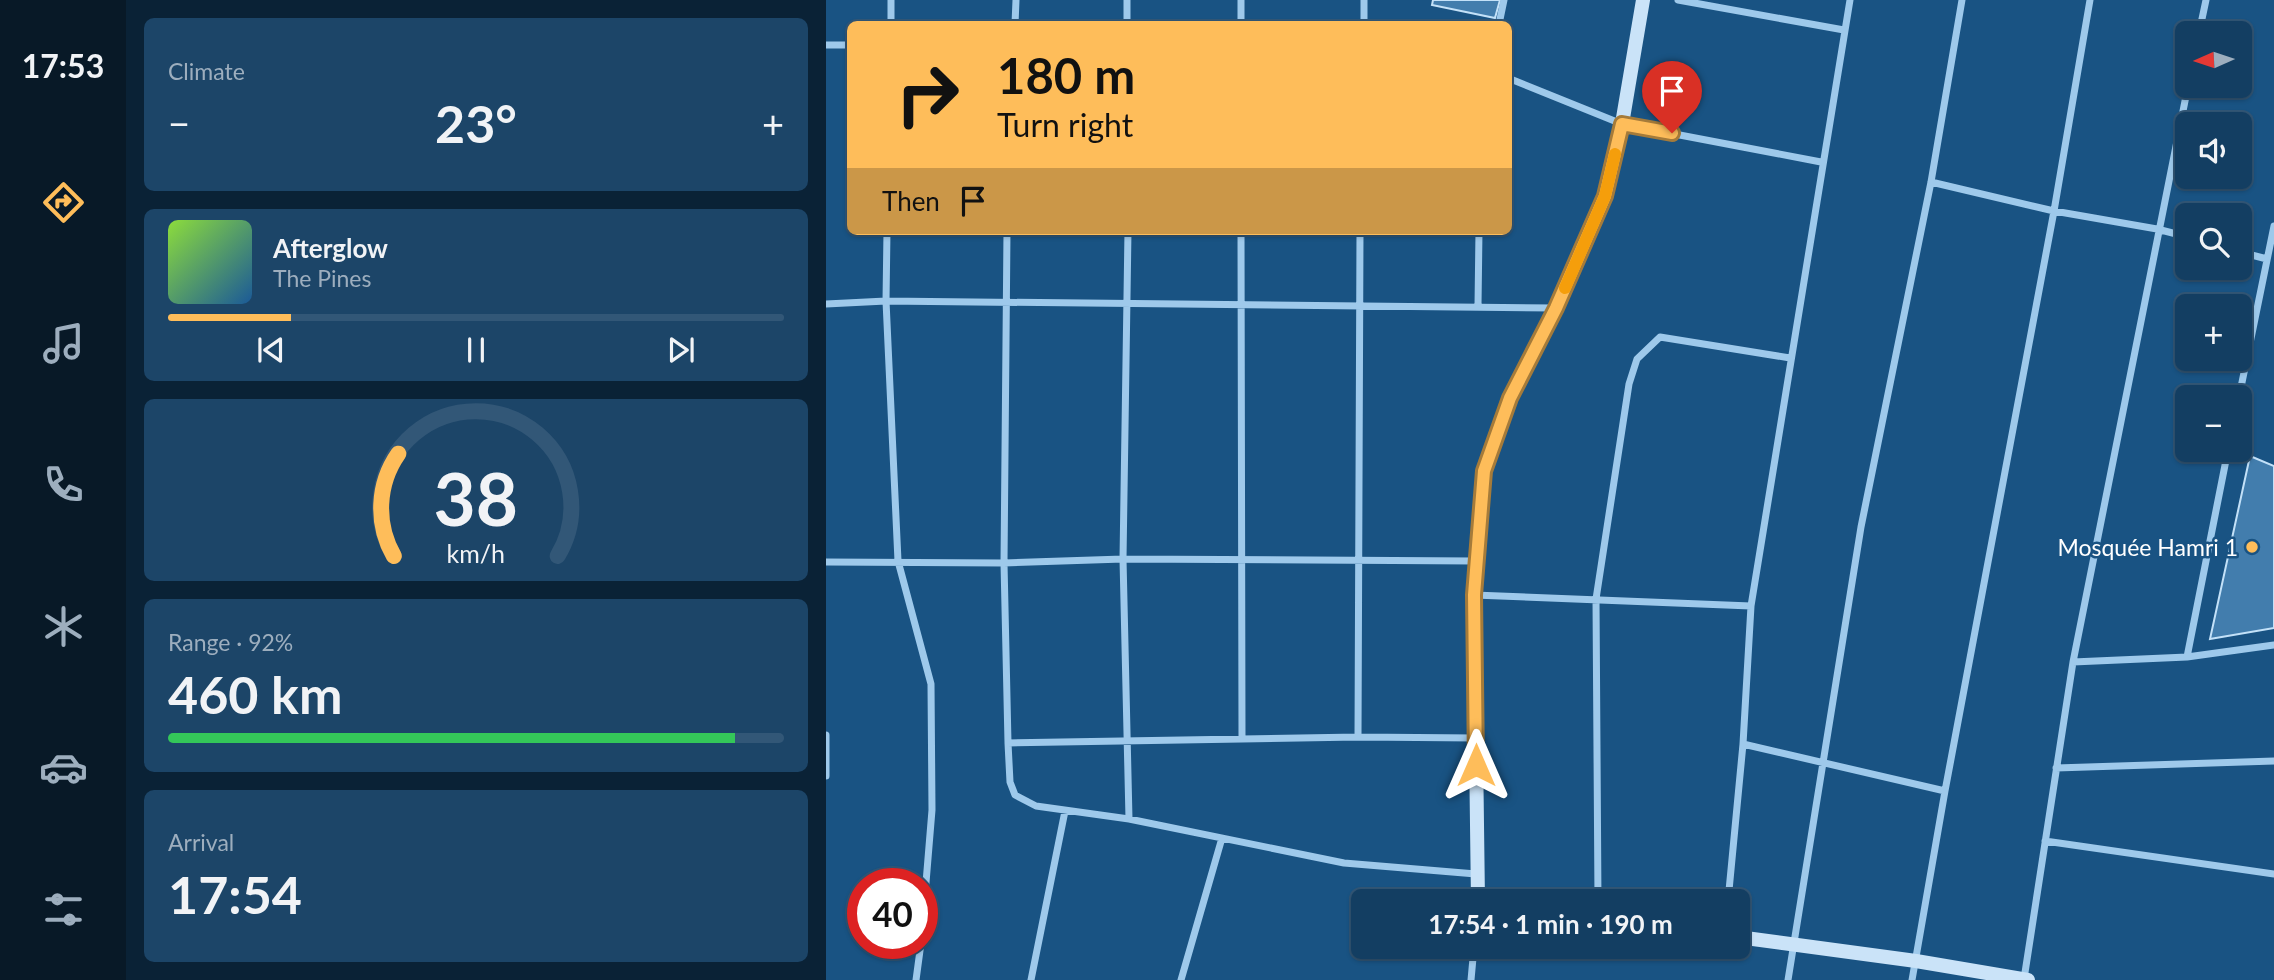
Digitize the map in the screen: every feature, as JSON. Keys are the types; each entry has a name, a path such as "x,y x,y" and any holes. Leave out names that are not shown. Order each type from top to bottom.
{"street":[{"path":"891,0 891,21"},
{"path":"1015,21 1016,0"},
{"path":"1127,0 1127,21"},
{"path":"1241,0 1241,21"},
{"path":"1364,0 1364,21"},
{"path":"1500,21 1504,0"},
{"path":"1477,889 1474,595 1484,471 1510,398 1556,308 1605,196 1622,124 1643,0"},
{"path":"1678,0 1844,30"},
{"path":"1729,889 1744,744 1751,606 1821,162 1850,0"},
{"path":"1788,980 1861,527 1931,182 1962,0"},
{"path":"1912,980 2054,211 2090,0"},
{"path":"2202,21 2206,0"},
{"path":"826,44 847,45"},
{"path":"1512,80 1622,124 1821,162"},
{"path":"1750,938 1916,961 2025,980 2073,662 2157,229 2185,98"},
{"path":"1931,182 2054,211 2175,234"},
{"path":"2241,385 2274,226"},
{"path":"887,235 886,301 898,561 932,684 932,810 927,868"},
{"path":"1007,235 1004,302 1004,563 1008,743 1010,782 1015,794 1036,806 1129,820 1344,863 1476,874"},
{"path":"1128,235 1123,559 1130,740 1129,820"},
{"path":"1241,235 1242,738"},
{"path":"1358,737 1360,235"},
{"path":"1478,306 1479,235"},
{"path":"2252,255 2267,259"},
{"path":"826,304 886,301 1556,308"},
{"path":"1598,889 1596,599 1619,435 1637,359 1660,337 1790,358"},
{"path":"2187,657 2226,462"},
{"path":"826,562 1004,563 1123,559 1475,561"},
{"path":"1474,595 1751,606"},
{"path":"2073,662 2187,657 2274,645"},
{"path":"826,734 826,776"},
{"path":"1008,743 1242,738 1476,738"},
{"path":"1744,744 1945,791"},
{"path":"2056,768 2274,761"},
{"path":"1031,980 1065,811"},
{"path":"1181,980 1223,838"},
{"path":"2045,841 2274,874"},
{"path":"916,980 919,959"},
{"path":"1471,980 1474,959"}],"building":[{"path":"1433,0 1500,0 1495,18 1432,5"},
{"name":"Mosquée Hamri 1","path":"2252,457 2274,466 2274,628 2210,639"}],"slow traffic":[{"path":"1565,288 1605,196 1615,154"}],"place":[{"name":"Mosquée Hamri 1","path":"2252,547"}],"route":[{"path":"1476,765 1474,595 1484,471 1510,398 1556,308 1605,196 1622,124 1672,133"}]}
